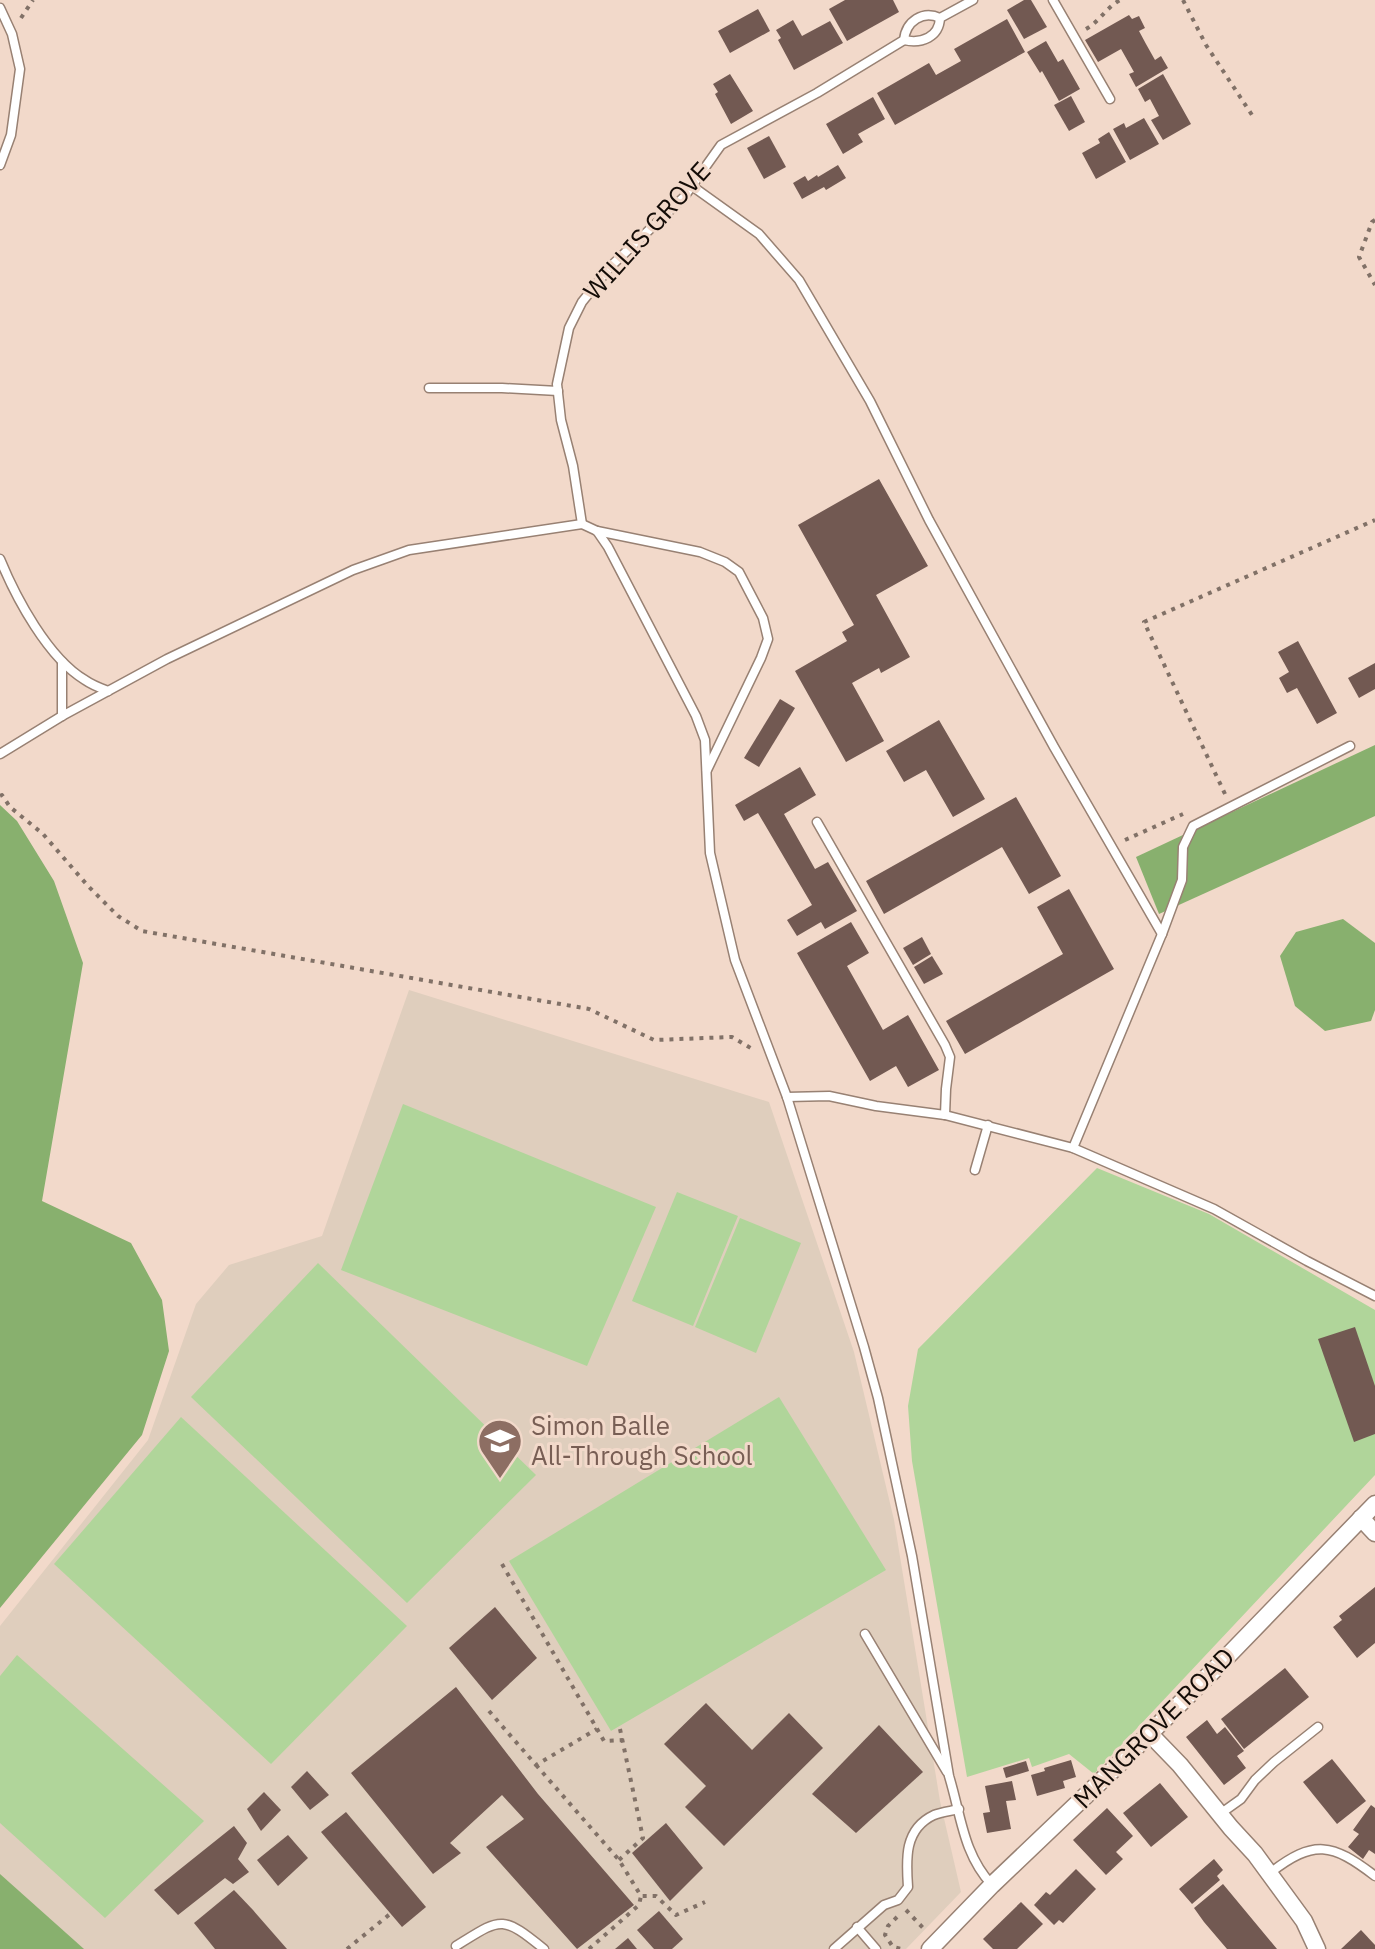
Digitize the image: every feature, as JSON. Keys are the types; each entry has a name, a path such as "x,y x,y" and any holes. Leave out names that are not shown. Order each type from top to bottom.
{"street":[{"name":"MANGROVE ROAD","path":"930,1949 1219,1665 1375,1504"},
{"path":"1361,1518 1375,1533"},
{"path":"1149,1733 1180,1765 1269,1873 1304,1921 1317,1949"}],"lane":[{"name":"WILLIS GROVE","path":"904,40 908,27 919,16 927,14 940,18 973,0"},
{"path":"1053,0 1110,99"},
{"path":"0,8 12,34 20,69 11,135 0,165"},
{"name":"WILLIS GROVE","path":"582,524 557,384 569,328 582,302 611,266 684,197 721,145 817,93 904,40 922,41 928,38 940,25 940,18"},
{"path":"692,186 759,234 799,280 870,401 937,534 1162,934"},
{"path":"429,388 558,391"},
{"path":"0,754 62,716 194,646 367,565 409,550 582,524 597,531 700,552 725,562 739,572 763,618 768,639 761,658 707,770"},
{"path":"597,531 696,716 705,740 710,853 735,960 787,1097 864,1347 912,1556 949,1776 967,1845 975,1863 992,1885"},
{"path":"0,559 33,623 62,662 84,680 108,691"},
{"path":"62,662 62,716"},
{"path":"1073,1148 1162,934 1182,880 1183,847 1193,826 1350,746"},
{"path":"817,822 945,1045 950,1057 945,1115"},
{"path":"787,1097 829,1096 945,1115 1073,1148 1214,1209 1375,1296"},
{"path":"975,1170 988,1125"},
{"path":"865,1634 949,1776"},
{"path":"1220,1814 1241,1799 1274,1762 1318,1727"},
{"path":"834,1949 884,1905 898,1900 908,1887 906,1858 914,1831 933,1816 959,1809"},
{"path":"1269,1873 1288,1859 1308,1850 1323,1849 1338,1852 1375,1876"},
{"path":"456,1946 492,1924 510,1925 544,1949"},
{"path":"857,1927 876,1949"}],"path":[{"path":"1074,37 1100,20 1120,0"},
{"path":"1183,0 1206,45 1252,115"},
{"path":"1375,220 1359,257 1375,285"},
{"path":"1226,795 1144,622 1375,520"},
{"path":"1,793 10,807 43,834 118,916 142,931 589,1009 654,1040 732,1037 773,1061"},
{"path":"1110,846 1182,814"},
{"path":"502,1564 604,1741 623,1740"},
{"path":"489,1711 619,1860 641,1896 639,1905 589,1949"},
{"path":"536,1765 597,1729"},
{"path":"619,1860 643,1838 620,1729"},
{"path":"641,1896 656,1896 676,1915 705,1902"},
{"path":"902,1949 893,1947 885,1935 888,1926 905,1909 926,1930"},
{"path":"347,1949 390,1914"}],"shaded area":[{"name":"Simon Balle All-Through School","path":"409,990 769,1102 854,1352 894,1520 940,1801 961,1892 906,1949 60,1949 0,1878 0,1626 148,1440 196,1304 229,1265 322,1236"}],"green space":[{"path":"1375,745 1375,816 1159,914 1136,857"},
{"path":"0,805 17,821 54,881 83,963 42,1201 131,1243 162,1300 169,1351 142,1435 0,1608"},
{"path":"1343,919 1375,943 1375,1010 1371,1021 1325,1031 1295,1006 1280,956 1296,932"},
{"path":"403,1104 656,1207 587,1366 341,1270"},
{"path":"1097,1168 1209,1214 1375,1310 1375,1475 1094,1774 1069,1754 1032,1767 1029,1758 967,1777 912,1461 908,1406 918,1349"},
{"path":"677,1192 738,1216 693,1326 632,1301"},
{"path":"740,1218 801,1243 756,1353 695,1327"},
{"path":"318,1263 536,1475 407,1603 191,1397"},
{"path":"779,1397 886,1570 611,1731 509,1561"},
{"path":"181,1417 407,1626 271,1764 54,1564"},
{"path":"17,1655 204,1821 105,1918 0,1823 0,1676"},
{"path":"0,1874 84,1949 0,1949"}],"building":[{"path":"845,0 893,0 899,12 847,41 829,9"},
{"path":"1024,0 1031,0 1047,27 1024,39 1007,10"},
{"path":"758,9 770,31 730,53 718,31"},
{"path":"1129,15 1132,19 1139,16 1145,28 1139,31 1146,44 1155,60 1161,56 1168,68 1136,87 1129,74 1134,72 1121,49 1098,62 1085,40"},
{"path":"1007,19 1025,52 895,125 877,93 929,63 936,75 961,61 954,49"},
{"path":"793,20 802,36 830,21 843,43 794,70 776,30"},
{"path":"1046,41 1058,62 1063,59 1080,89 1059,101 1027,52"},
{"path":"730,74 753,111 731,124 713,84"},
{"path":"1163,74 1191,124 1163,140 1151,120 1159,116 1150,99 1145,102 1138,89"},
{"path":"1071,96 1085,122 1069,131 1054,105"},
{"path":"873,97 885,119 858,134 863,142 843,154 826,124"},
{"path":"1144,118 1159,144 1130,160 1113,129 1124,123 1126,128"},
{"path":"1109,132 1126,162 1096,179 1082,153 1100,143 1098,139"},
{"path":"769,136 786,167 764,179 747,148"},
{"path":"838,165 846,178 802,199 793,183 805,176 808,181 818,177"},
{"path":"879,479 928,566 876,595 910,657 881,673 879,668 852,683 884,741 846,762 795,671 847,641 842,632 854,625 798,525"},
{"path":"1298,641 1337,713 1317,724 1297,688 1287,693 1279,678 1289,672 1278,652"},
{"path":"1375,663 1375,689 1359,698 1348,678"},
{"path":"780,699 795,708 759,767 744,758"},
{"path":"939,720 985,799 953,817 926,770 904,782 886,751"},
{"path":"800,767 816,795 784,814 815,869 828,862 857,911 825,929 821,922 797,936 787,920 812,905 758,813 744,821 735,805"},
{"path":"1016,797 1061,876 1029,894 1002,847 884,914 866,881"},
{"path":"1069,889 1114,969 965,1054 946,1021 1063,954 1037,907"},
{"path":"851,922 869,953 847,966 883,1030 908,1015 939,1070 908,1087 896,1066 870,1081 797,953"},
{"path":"922,937 931,954 913,965 903,948"},
{"path":"932,956 943,974 924,984 914,967"},
{"path":"1355,1327 1375,1386 1375,1434 1354,1442 1318,1339"},
{"path":"1375,1587 1375,1643 1357,1658 1333,1627 1342,1620 1339,1616"},
{"path":"495,1607 537,1658 492,1700 449,1648"},
{"path":"1285,1668 1309,1697 1244,1749 1221,1719"},
{"path":"456,1687 538,1794 634,1905 577,1949 486,1847 524,1819 502,1795 450,1843 461,1853 433,1874 351,1773"},
{"path":"706,1703 752,1750 789,1713 823,1748 724,1846 685,1807 706,1786 664,1744"},
{"path":"1207,1720 1217,1734 1225,1727 1244,1751 1237,1756 1246,1768 1224,1785 1186,1737"},
{"path":"879,1725 923,1772 856,1833 812,1794"},
{"path":"1332,1759 1366,1801 1337,1824 1303,1782"},
{"path":"1071,1760 1076,1777 1063,1781 1065,1788 1037,1796 1031,1775"},
{"path":"1026,1761 1029,1771 1006,1778 1003,1768"},
{"path":"307,1771 329,1795 310,1810 291,1787"},
{"path":"1012,1781 1016,1800 1006,1801 1011,1829 987,1833 983,1813 990,1812 985,1786"},
{"path":"1160,1783 1188,1817 1151,1847 1123,1813"},
{"path":"264,1792 281,1810 261,1831 247,1809"},
{"path":"1371,1805 1375,1808 1375,1854 1369,1850 1363,1859 1348,1847 1359,1834 1353,1830"},
{"path":"1107,1808 1133,1836 1116,1852 1123,1859 1106,1875 1073,1840"},
{"path":"346,1812 426,1907 402,1927 321,1832"},
{"path":"666,1823 703,1868 670,1901 632,1853"},
{"path":"234,1826 247,1843 238,1859 249,1872 233,1884 225,1878 178,1915 154,1890"},
{"path":"288,1835 308,1858 278,1886 257,1860"},
{"path":"1214,1859 1223,1870 1217,1876 1220,1880 1192,1904 1179,1889"},
{"path":"1076,1869 1096,1889 1063,1923 1059,1920 1054,1925 1034,1905 1046,1892 1050,1895"},
{"path":"1223,1884 1277,1949 1227,1949 1204,1922 1194,1908"},
{"path":"234,1890 287,1949 215,1949 194,1923"},
{"path":"1021,1902 1043,1924 1017,1949 993,1949 983,1939"},
{"path":"659,1911 683,1939 672,1949 654,1949 637,1930"},
{"path":"1361,1930 1375,1949 1341,1949"},
{"path":"628,1938 637,1949 615,1949"}],"place":[{"name":"Simon Balle All-Through School","path":"500,1480"}]}
